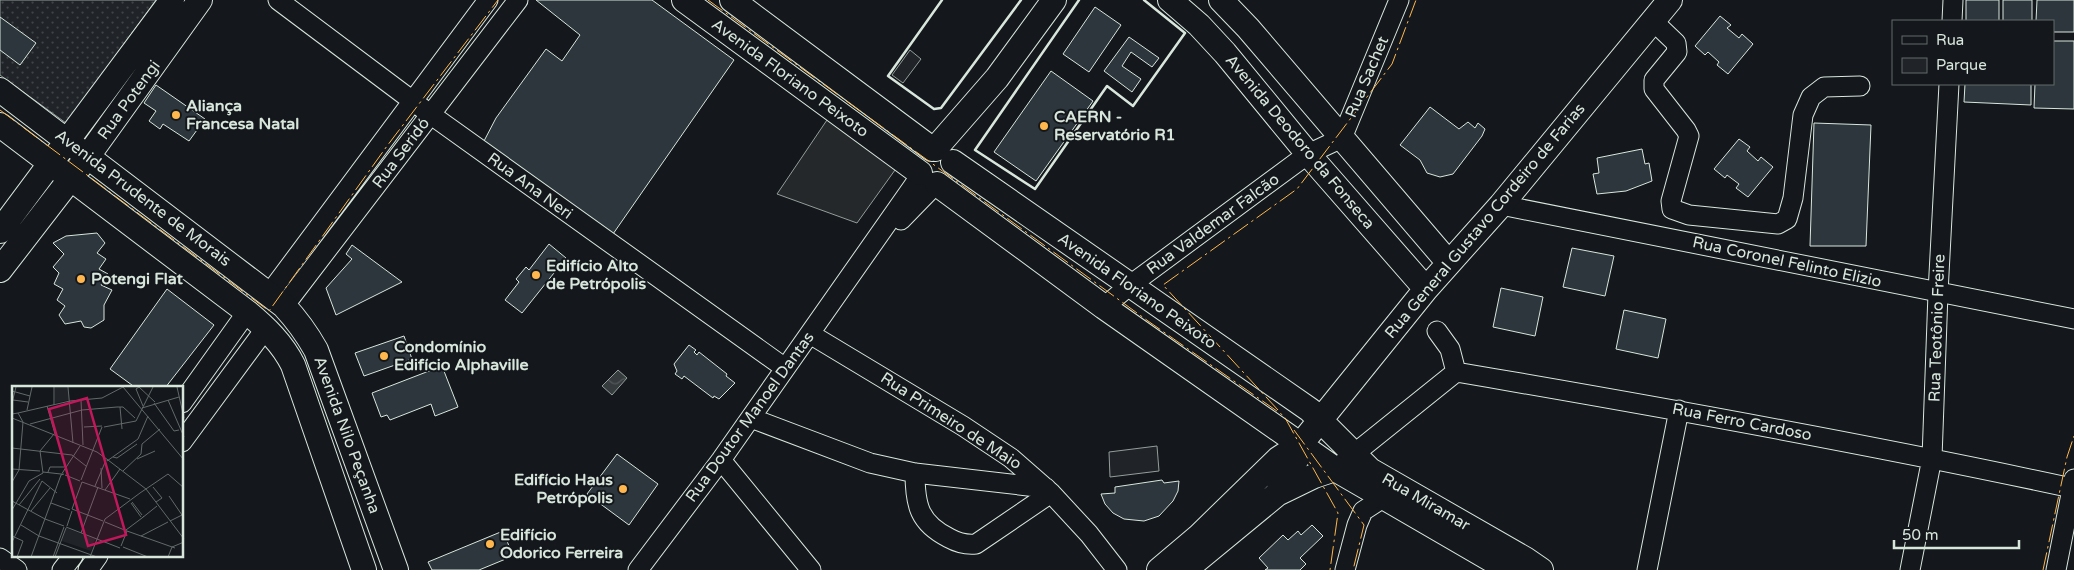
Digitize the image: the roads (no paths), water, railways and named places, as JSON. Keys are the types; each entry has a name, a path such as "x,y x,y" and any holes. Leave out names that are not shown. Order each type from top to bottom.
{"main road":[{"name":"Rua Potengi","path":"0,231 52,164 172,0"},
{"name":"Rua Potengi","path":"0,270 72,178 200,0"},
{"name":"Avenida Floriano Peixoto","path":"684,0 1104,307 1302,444"},
{"name":"Avenida Floriano Peixoto","path":"732,0 943,155 1129,286 1302,404 1322,420"},
{"path":"929,179 919,168 921,158 924,154 943,155 1054,0"},
{"name":"Avenida Deodoro da Fonseca","path":"1170,0 1199,25 1225,53 1448,262"},
{"name":"Avenida Deodoro da Fonseca","path":"1221,0 1248,28 1325,145 1426,288"},
{"name":"Rua General Gustavo Cordeiro de Farias","path":"1160,570 1198,537 1278,459 1302,444 1426,288 1501,204 1670,0"},
{"path":"141,42 160,56"},
{"name":"Avenida Prudente de Morais","path":"0,90 277,300"},
{"name":"Avenida Prudente de Morais","path":"0,125 168,251 266,328"},
{"path":"168,251 185,230"},
{"name":"Avenida Nilo Peçanha","path":"277,300 308,334 316,350 396,570"},
{"name":"Avenida Nilo Peçanha","path":"266,328 282,346 293,365 364,570"},
{"name":"Rua Miramar","path":"1322,420 1370,470 1541,570"},
{"name":"Rua General Gustavo Cordeiro de Farias","path":"1185,570 1276,495 1293,469 1302,444"},
{"name":"Rua Miramar","path":"1302,444 1342,474 1509,570"},
{"path":"1276,495 1314,476 1342,474"}],"street":[{"name":"Rua Ana Neri","path":"278,0 430,114 785,368"},
{"name":"Rua Seridó","path":"277,300 344,193 488,0"},
{"name":"Rua Seridó","path":"277,300 361,205 518,0"},
{"name":"Rua Sachet","path":"1325,145 1399,0"},
{"path":"1952,20 1953,0"},
{"path":"1652,21 1678,46 1676,52 1654,80 1653,84 1654,89 1686,130 1688,136 1671,201 1672,209 1689,215 1778,224 1788,219 1793,198 1803,115 1811,97 1824,87 1860,86"},
{"name":"Rua Teotônio Freire","path":"1910,570 1932,458 1949,85"},
{"name":"Rua Valdemar Falcão","path":"1104,307 1129,286 1325,145"},
{"name":"Rua Doutor Manoel Dantas","path":"638,570 722,460 860,262 929,179"},
{"path":"344,193 361,205"},
{"name":"Rua Coronel Felinto Elizio","path":"1501,204 2074,319"},
{"path":"212,402 187,396 247,312"},
{"path":"184,439 266,328"},
{"path":"1363,511 1342,474 1354,454 1456,372 1450,349 1437,331"},
{"name":"Rua Primeiro de Maio","path":"810,334 987,441 1025,468 1049,490 1089,534 1117,570"},
{"path":"227,340 241,341 246,346 248,354"},
{"name":"Rua Ferro Cardoso","path":"1456,372 1679,410 2073,483"},
{"path":"1647,570 1679,410"},
{"path":"751,418 870,464 1049,490"},
{"path":"722,460 811,570"},
{"path":"915,472 915,496 923,517 930,527 942,535 966,544 976,544 1049,490"},
{"path":"2056,570 2073,483"},
{"path":"1344,570 1363,511 1383,498"},
{"path":"0,558 17,570"},
{"path":"62,570 71,558"},
{"path":"88,570 97,558"}],"water":[{"path":"618,370 627,378 612,395 602,386"}],"place":[{"name":"Aliança Francesa Natal","path":"176,115"},
{"name":"CAERN - Reservatório R1","path":"1044,126"},
{"name":"Edifício Alto de Petrópolis","path":"536,275"},
{"name":"Potengi Flat","path":"81,279"},
{"name":"Condomínio Edifício Alphaville","path":"384,356"},
{"name":"Edifício Haus Petrópolis","path":"623,489"},
{"name":"Edifício Odorico Ferreira","path":"490,544"}]}
